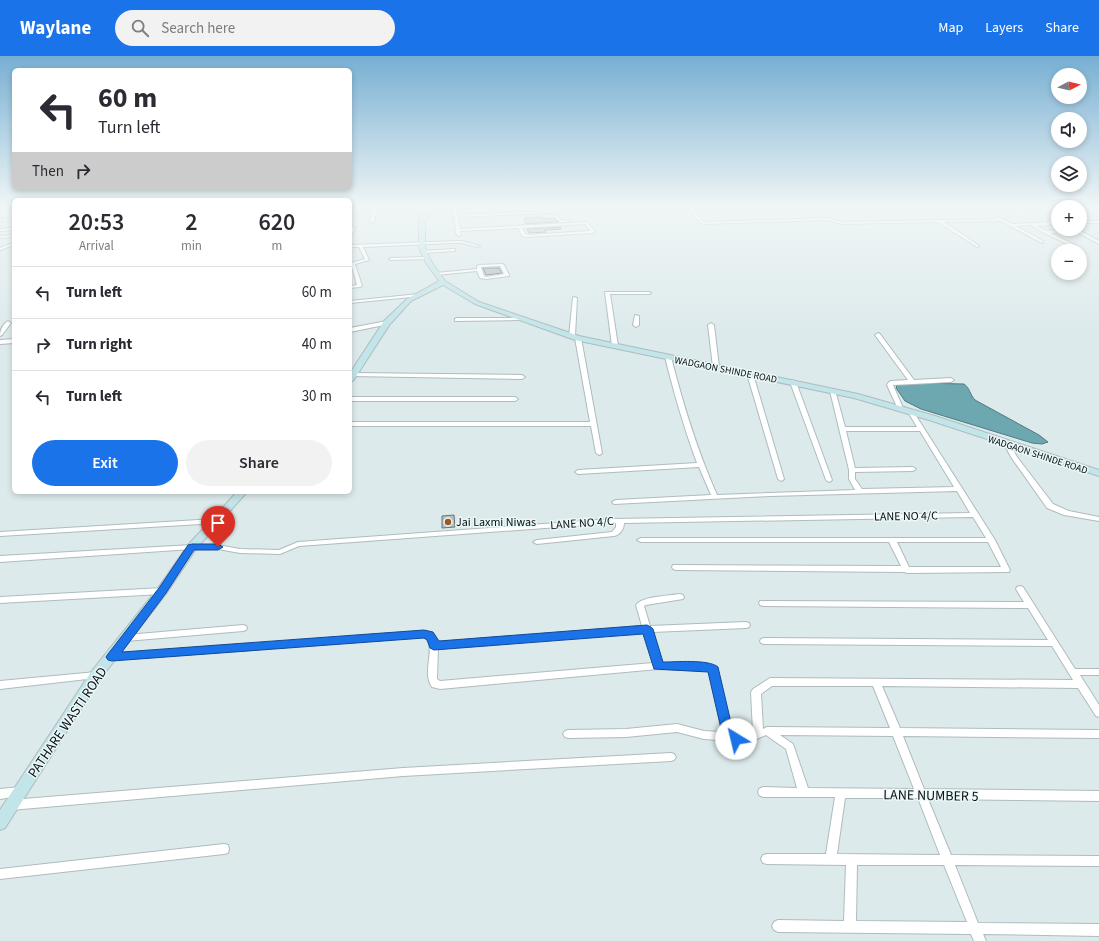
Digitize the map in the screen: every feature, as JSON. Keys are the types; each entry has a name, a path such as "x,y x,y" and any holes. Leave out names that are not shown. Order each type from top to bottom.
{"street":[{"path":"352,287 360,286 352,263 367,260 362,247"},
{"name":"WADGAON SHINDE ROAD","path":"422,247 425,255 442,282 477,303 520,319 575,337 793,382 900,408 1099,474"},
{"path":"391,259 454,250"},
{"path":"501,265 506,275 486,278 482,276 479,270 479,266 501,265"},
{"path":"436,274 479,270"},
{"path":"352,275 357,274"},
{"path":"352,377 387,323 409,300 442,282"},
{"path":"615,346 607,294 650,293"},
{"path":"352,302 419,295"},
{"path":"576,298 575,337 594,424 598,453"},
{"path":"636,325 637,316"},
{"path":"457,320 520,319"},
{"path":"0,334 8,323"},
{"path":"352,330 387,323"},
{"path":"711,325 716,367"},
{"path":"878,335 912,382"},
{"path":"0,346 2,342 12,341"},
{"path":"668,357 680,406 700,465 714,497"},
{"path":"352,367 358,368"},
{"path":"750,374 781,479"},
{"path":"352,377 522,378"},
{"path":"900,408 890,385 891,383 951,380"},
{"path":"793,382 829,480"},
{"path":"833,391 852,470 852,479 860,492"},
{"path":"352,399 515,399"},
{"path":"676,567 1006,570 991,540 911,412"},
{"path":"352,424 594,424"},
{"path":"842,430 922,429"},
{"path":"1007,444 1014,457 1050,506 1055,510 1099,518"},
{"path":"578,472 700,465"},
{"path":"852,470 913,469"},
{"path":"616,502 714,497 960,489"},
{"name":"PATHARE WASTI ROAD","path":"0,823 96,675 112,657 162,591 192,547 240,494"},
{"name":"LANE NO 4/C","path":"0,559 192,547 218,547 240,551 280,552 298,544 620,521 975,515"},
{"path":"0,534 215,521"},
{"path":"537,542 614,534 620,528 620,521"},
{"path":"642,540 991,540"},
{"path":"892,540 907,570"},
{"path":"1020,589 1099,714"},
{"path":"0,600 162,591"},
{"path":"658,666 640,605 641,603 680,597"},
{"path":"763,603 1030,606"},
{"path":"434,645 647,629 746,625"},
{"path":"126,638 243,628"},
{"path":"112,657 424,634 429,635 432,638 434,645 432,680 435,684 440,685 658,666 707,667 714,670 727,733 731,737"},
{"path":"764,641 1055,643"},
{"path":"1073,672 1099,672"},
{"path":"0,685 96,675"},
{"path":"763,732 756,692 770,682 877,684 1081,684"},
{"path":"877,684 980,941"},
{"path":"568,734 626,733 677,728 704,735 731,737 736,739 743,739 763,732 1099,734"},
{"path":"763,732 790,747 804,792"},
{"path":"11,806 404,772 670,757"},
{"path":"0,794 20,792"},
{"name":"LANE NUMBER 5","path":"763,792 1099,796"},
{"path":"832,859 841,793"},
{"path":"0,874 224,850"},
{"path":"767,859 1099,861"},
{"path":"850,926 852,859"},
{"path":"778,926 975,927 1099,930"}],"water":[{"path":"917,383 964,384 968,387 975,400 1039,435 1048,442 1042,444 1032,443 921,409 905,401 896,388 897,385"}],"building":[{"path":"483,268 499,268 502,273 486,275"},
{"name":"Jai Laxmi Niwas","path":"454,515 455,527 442,528 442,516"}],"place":[{"name":"Jai Laxmi Niwas","path":"448,522"}],"route":[{"path":"218,547 192,547 162,591 112,657 424,634 429,635 432,638 434,645 647,629 658,666 707,667 714,670 727,733 736,739"}]}
